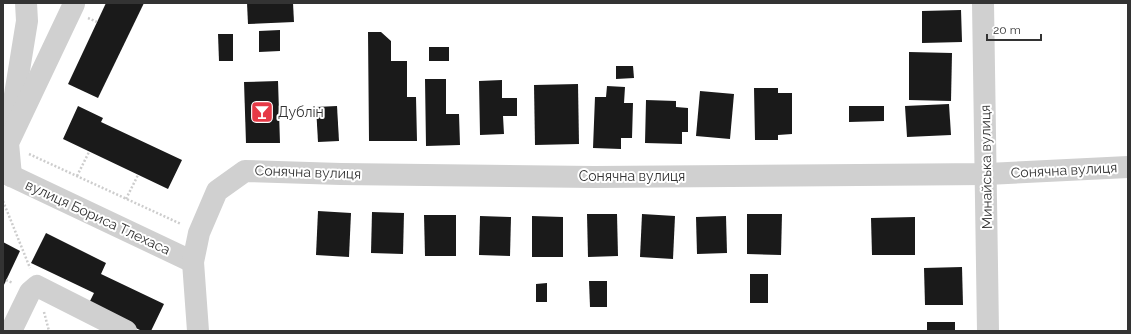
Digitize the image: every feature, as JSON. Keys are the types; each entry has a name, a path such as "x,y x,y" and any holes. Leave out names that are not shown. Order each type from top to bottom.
{"street":[{"path":"7,174 6,139 13,107 27,21 26,3"},
{"name":"Минайська вулиця","path":"983,3 987,174 988,331"},
{"path":"6,139 74,4"},
{"name":"Сонячна вулиця","path":"198,331 193,262 199,233 217,192 245,170 341,174 594,177 987,174 1128,167"},
{"name":"вулиця Бориса Тлехаса","path":"7,174 193,262"},
{"path":"11,331 30,292 37,286 126,331"}],"path":[{"path":"6,139 77,176 199,233"},
{"path":"77,176 89,152"},
{"path":"126,199 138,175"},
{"path":"3,201 37,286 49,331"}],"building":[{"path":"106,3 144,3 98,98 68,84"},
{"path":"247,3 293,3 294,22 248,24"},
{"path":"961,10 962,42 922,43 922,11"},
{"path":"280,30 280,51 259,52 259,31"},
{"path":"368,32 381,32 391,41 391,61 407,61 407,97 416,97 417,141 369,141"},
{"path":"218,34 233,34 233,61 219,61"},
{"path":"429,47 449,47 449,61 429,61"},
{"path":"909,52 952,53 951,101 909,100"},
{"path":"616,66 633,66 634,78 616,79"},
{"path":"425,79 446,79 446,114 459,114 460,145 426,146"},
{"path":"502,80 502,98 517,98 517,116 503,116 504,134 480,135 479,81"},
{"name":"Дублін","path":"278,81 280,143 246,143 244,82"},
{"path":"578,84 579,144 535,145 534,85"},
{"path":"607,86 625,87 624,103 633,103 632,138 621,138 621,149 593,148 595,97 606,97"},
{"path":"754,88 778,88 778,93 792,93 792,134 778,135 778,140 755,140"},
{"path":"700,91 734,94 730,139 696,136"},
{"path":"646,100 676,101 676,107 688,108 688,132 682,132 682,144 645,143"},
{"path":"949,104 951,135 907,137 905,106"},
{"path":"78,106 103,118 101,122 182,160 168,189 63,139"},
{"path":"337,106 339,141 318,142 316,107"},
{"path":"849,106 884,106 884,121 849,122"},
{"path":"318,211 351,213 349,257 316,255"},
{"path":"372,212 404,213 403,254 371,253"},
{"path":"587,214 617,214 618,256 588,257"},
{"path":"642,214 675,216 673,259 640,257"},
{"path":"747,214 782,214 781,255 747,254"},
{"path":"424,215 456,215 456,256 425,256"},
{"path":"480,216 511,217 510,256 479,255"},
{"path":"532,216 563,217 563,257 532,257"},
{"path":"726,216 727,253 697,254 696,217"},
{"path":"915,217 915,255 872,255 871,218"},
{"path":"46,233 106,263 101,274 164,304 151,331 142,331 88,305 94,293 31,263"},
{"path":"3,242 20,251 3,287"},
{"path":"962,267 963,305 925,305 924,268"},
{"path":"750,274 768,274 768,303 750,303"},
{"path":"589,281 607,281 607,307 590,307"},
{"path":"547,283 547,302 536,302 536,284"},
{"path":"927,322 955,322 955,331 927,331"}],"place":[{"name":"Дублін","path":"262,112"}]}
